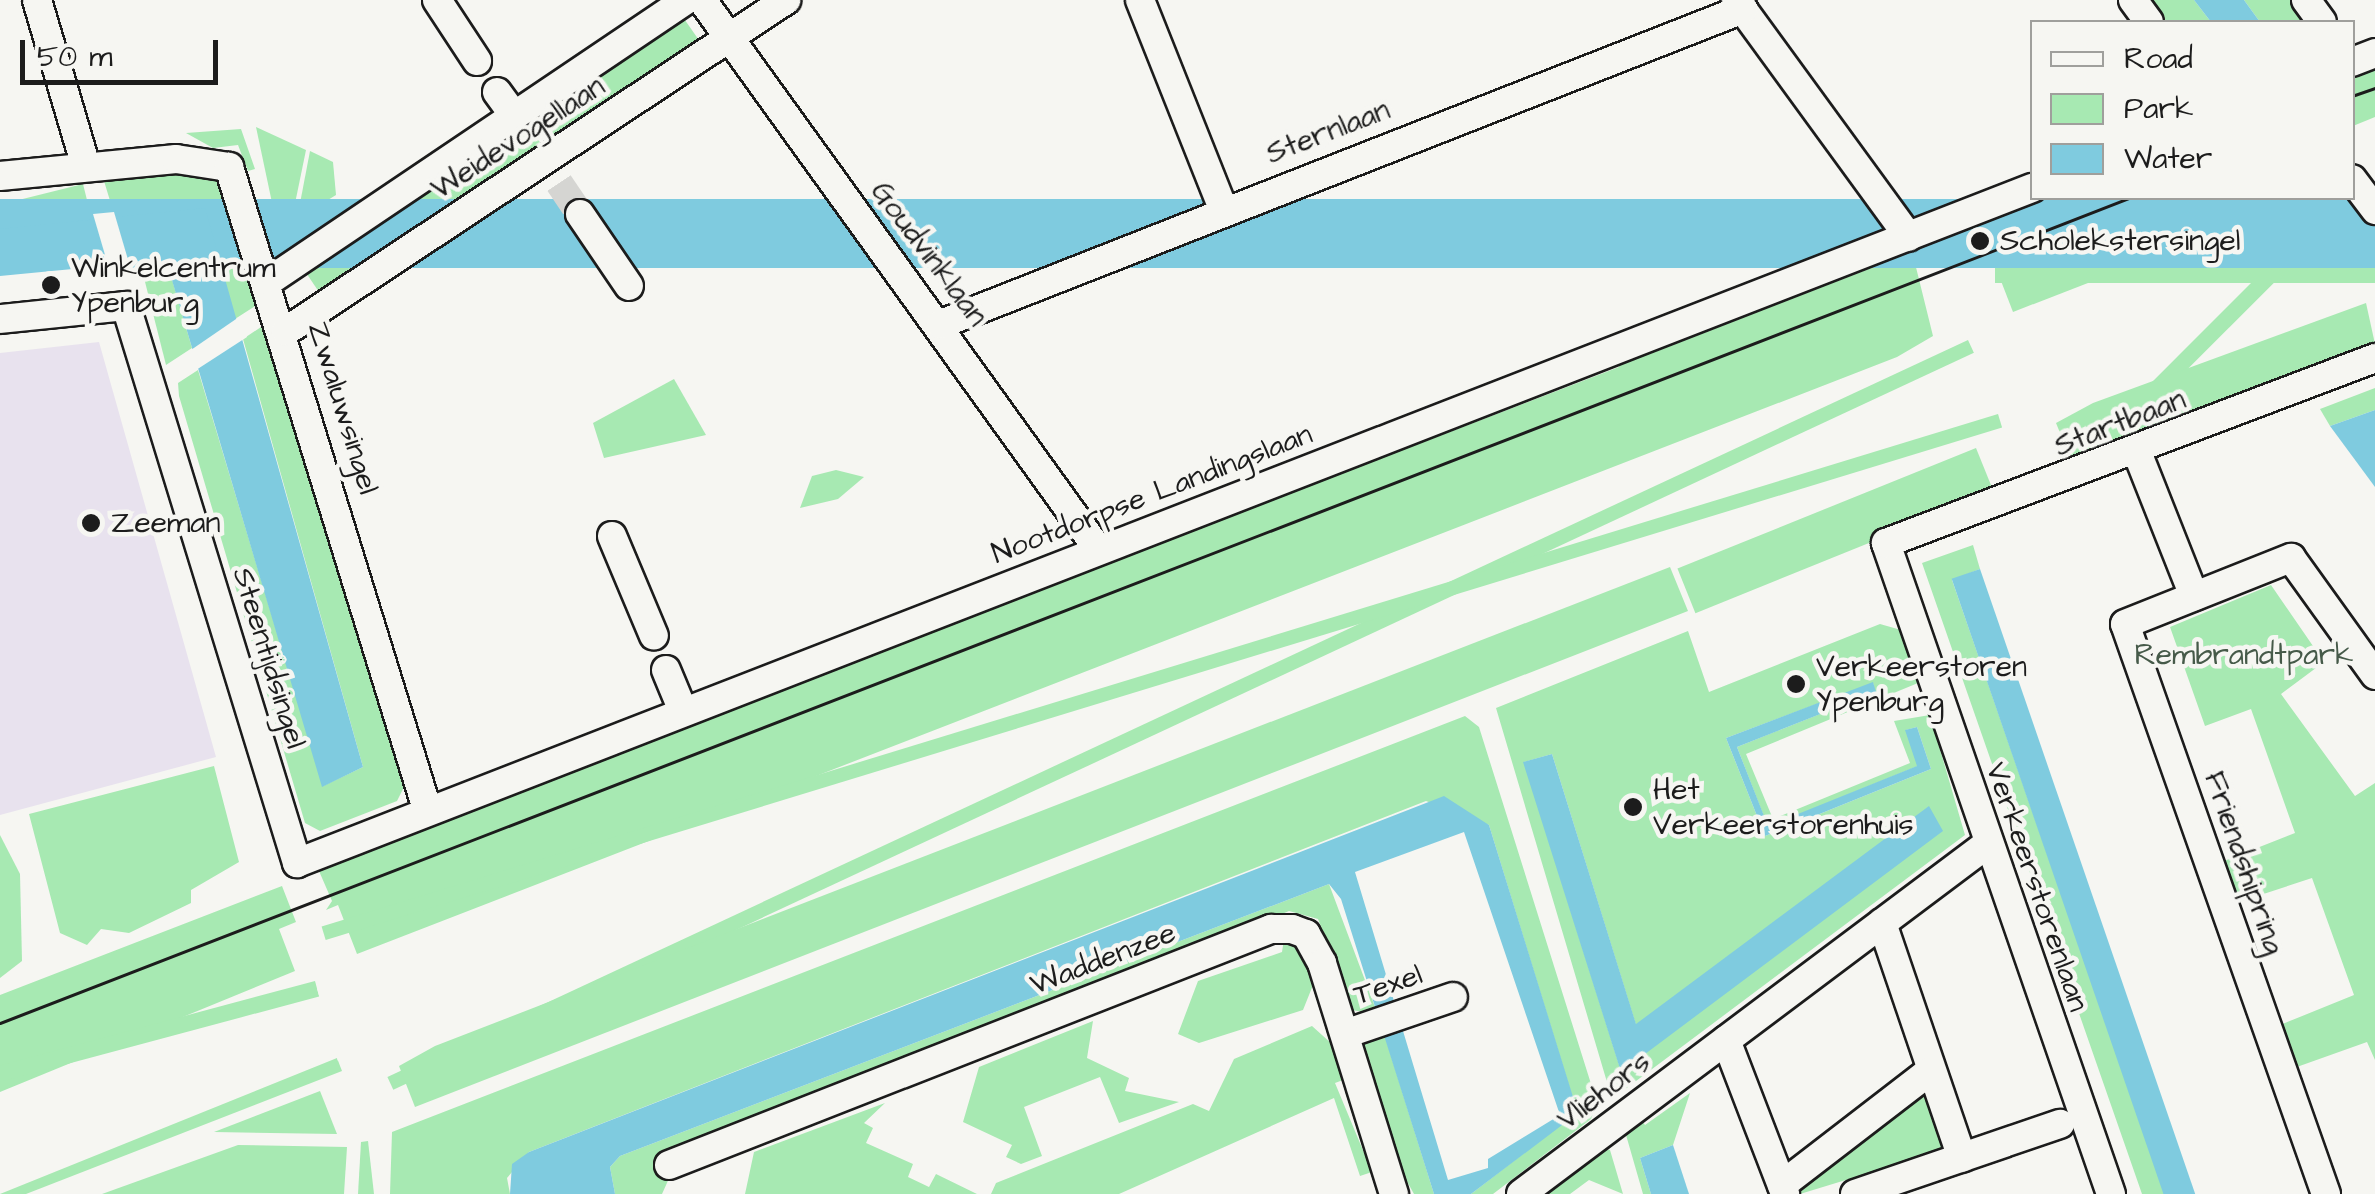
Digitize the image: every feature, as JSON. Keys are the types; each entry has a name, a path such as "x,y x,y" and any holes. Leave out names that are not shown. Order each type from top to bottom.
{"street":[{"path":"0,176 86,167 36,0"},
{"path":"437,0 477,61"},
{"name":"Weidevogellaan","path":"268,281 505,102 686,0"},
{"name":"Goudvinklaan","path":"702,0 940,324 1098,549"},
{"name":"Weidevogellaan","path":"286,331 552,171 730,37 786,0"},
{"path":"1140,0 1222,206"},
{"path":"1739,5 1909,238"},
{"name":"Sternlaan","path":"940,324 1222,206 1739,5"},
{"name":"Zwaluwsingel","path":"86,167 190,158 229,167 286,331 426,809"},
{"path":"2355,183 2375,210"},
{"name":"Nootdorpse Landingslaan","path":"297,863 426,809 2030,189"},
{"path":"580,214 630,286"},
{"name":"Steentijdsingel","path":"0,319 126,306 297,863"},
{"name":"Startbaan","path":"1886,543 2137,452 2375,358"},
{"path":"2137,452 2194,596"},
{"path":"612,536 654,636"},
{"name":"Verkeerstorenlaan","path":"1886,543 1986,845 2111,1194"},
{"name":"Friendshipring","path":"2326,1194 2125,624 2291,558 2375,675"},
{"path":"666,670 683,711"},
{"name":"Vliehors","path":"1521,1194 1986,845"},
{"path":"1882,923 1962,1158"},
{"name":"Waddenzee","path":"669,1165 1271,928 1314,943 1389,1193"},
{"name":"Texel","path":"1344,1034 1453,997"},
{"path":"1726,1040 1783,1190 1930,1071"},
{"path":"1855,1194 2060,1124"}],"shaded area":[{"name":"Winkelcentrum Ypenburg","path":"99,342 216,757 0,815 0,353"}],"green space":[{"path":"2148,0 2194,0 2209,20 2163,20"},
{"path":"2244,0 2294,0 2309,20 2259,20"},
{"path":"680,13 702,45 553,149 531,117"},
{"path":"2375,63 2375,117 2355,125 2355,71"},
{"path":"523,117 545,150 324,299 302,266"},
{"path":"256,127 306,150 291,223 278,231"},
{"path":"241,129 255,169 248,171 238,145 213,148 186,133"},
{"path":"310,151 333,162 336,195 297,219"},
{"path":"207,172 221,176 260,303 235,319 205,208 115,217 104,181"},
{"path":"83,184 92,220 11,240 2,204"},
{"path":"2175,200 2289,205 2013,312 1996,268"},
{"path":"2338,200 2347,209 2086,470 2075,459"},
{"path":"1910,243 1933,336 1897,357 357,954 338,905 326,910 332,901 319,871 431,828 428,818 464,804 468,813 672,734 669,725 708,709 713,718 747,694 751,703 1079,576 1076,567 1132,545 1135,554 1402,450 1399,441 1413,446 1619,367 1616,357 1643,347 1647,355 1871,268 1869,259"},
{"path":"166,259 192,348 166,365 140,262"},
{"path":"1995,268 2375,268 2375,283 1995,283"},
{"path":"2366,303 2375,344 2072,462 2056,423 2093,403"},
{"path":"264,325 406,783 397,801 320,831 305,823 179,396 178,383 198,370 323,786 363,767 243,339"},
{"path":"1968,340 1974,353 393,1090 387,1077"},
{"path":"674,379 706,435 604,458 593,423"},
{"path":"2375,388 2375,410 2330,426 2320,409"},
{"path":"1998,414 2002,427 326,940 322,927"},
{"path":"1976,448 1994,493 1695,613 1677,569"},
{"path":"836,470 864,477 838,499 800,508 812,476"},
{"path":"1973,545 1980,569 1952,580 2165,1194 2142,1194 1922,563"},
{"path":"1670,567 1688,611 415,1107 399,1066 435,1046"},
{"name":"Rembrandtpark","path":"2271,585 2324,662 2281,694 2355,796 2375,783 2375,1060 2367,1042 2294,1068 2280,1025 2354,995 2312,878 2239,902 2224,861 2295,833 2251,709 2205,726 2170,627"},
{"path":"1880,624 1901,630 1918,683 1746,754 1773,819 1910,763 1894,721 1930,715 1965,835 1612,1099 1496,708 1688,631 1709,692","holes":["1873,683 1875,692 1737,747 1768,827 1918,766 1906,730 1917,727 1931,769 1765,836 1726,738","1552,754 1636,1025 1929,807 1621,1071 1524,762"]},
{"path":"1465,716 1479,727 1597,1103 1591,1119 1493,1194 1471,1194 1577,1112 1489,825 1426,801 529,1152 507,1178 510,1194 390,1194 392,1132"},
{"path":"214,766 239,862 191,890 191,903 129,933 101,929 87,945 60,933 29,814"},
{"path":"0,835 20,874 22,961 0,978"},
{"path":"1329,884 1378,1015 1352,1010 1318,919 1289,911 671,1174 662,1194 615,1194 610,1167 620,1156"},
{"path":"282,886 296,922 279,929 295,971 0,1092 0,995"},
{"path":"1284,939 1302,951 1313,985 1303,1010 1199,1043 1178,1034 1198,981 1282,952"},
{"path":"315,981 319,996 0,1082 0,1065"},
{"path":"1093,1021 1087,1058 1129,1078 1125,1091 1179,1102 1119,1123 1100,1077 1024,1107 1042,1156 1021,1164 1006,1157 1012,1145 963,1122 979,1067"},
{"path":"1312,1026 1332,1044 1343,1080 1335,1083 1372,1172 1360,1176 1334,1098 1119,1194 991,1194 996,1183 1193,1104 1209,1111 1234,1059"},
{"path":"1383,1030 1434,1194 1414,1194 1399,1167 1361,1041"},
{"path":"337,1058 342,1071 26,1194 0,1194"},
{"path":"1922,1086 1944,1150 1800,1194 1795,1186"},
{"path":"320,1091 337,1134 214,1132"},
{"path":"1690,1093 1673,1145 1640,1158 1651,1194 1643,1194 1624,1128 1639,1117 1645,1125"},
{"path":"885,1103 864,1123 873,1128 866,1143 913,1164 908,1177 929,1187 936,1174 977,1194 745,1194 754,1152"},
{"path":"368,1141 374,1194 358,1194 361,1142"},
{"path":"238,1145 347,1147 344,1194 102,1194"},
{"path":"1599,1148 1610,1150 1623,1194 1589,1180 1570,1194 1538,1194"}],"water":[{"path":"2194,0 2244,0 2259,20 2209,20"},
{"path":"0,199 2375,199 2375,268 0,268"},
{"path":"205,208 363,767 322,787 166,260 0,276 0,229"},
{"path":"2375,410 2375,487 2330,426"},
{"path":"1980,569 2195,1194 2163,1194 1952,579"},
{"path":"1873,682 1876,692 1737,747 1768,826 1917,766 1905,730 1917,727 1931,769 1765,836 1726,738"},
{"path":"1552,754 1636,1024 1929,806 1943,831 1621,1072 1523,762"},
{"path":"1444,796 1489,825 1578,1113 1471,1194 1434,1194 1341,899 1329,884 620,1156 610,1167 615,1194 510,1194 512,1164 529,1152","holes":["1464,832 1560,1115 1488,1159 1488,1168 1448,1180 1355,872"]},
{"path":"1673,1145 1689,1194 1651,1194 1640,1158"}],"pier":[{"path":"114,212 129,263 108,265 93,214"},
{"path":"239,317 247,337 193,372 188,352"},
{"path":"1995,340 2023,410 2001,419 1973,349"},
{"path":"344,981 365,1053 338,1061 317,989"}],"tunnel":[{"path":"559,183 580,214"}],"tram line":[{"path":"2355,95 2375,88"},
{"path":"0,1023 2124,200"}],"place":[{"name":"Scholekstersingel","path":"1980,241"},
{"name":"Winkelcentrum Ypenburg","path":"51,285"},
{"name":"Zeeman","path":"91,523"},
{"name":"Verkeerstoren Ypenburg","path":"1796,684"},
{"name":"Het Verkeerstorenhuis","path":"1633,807"}]}
